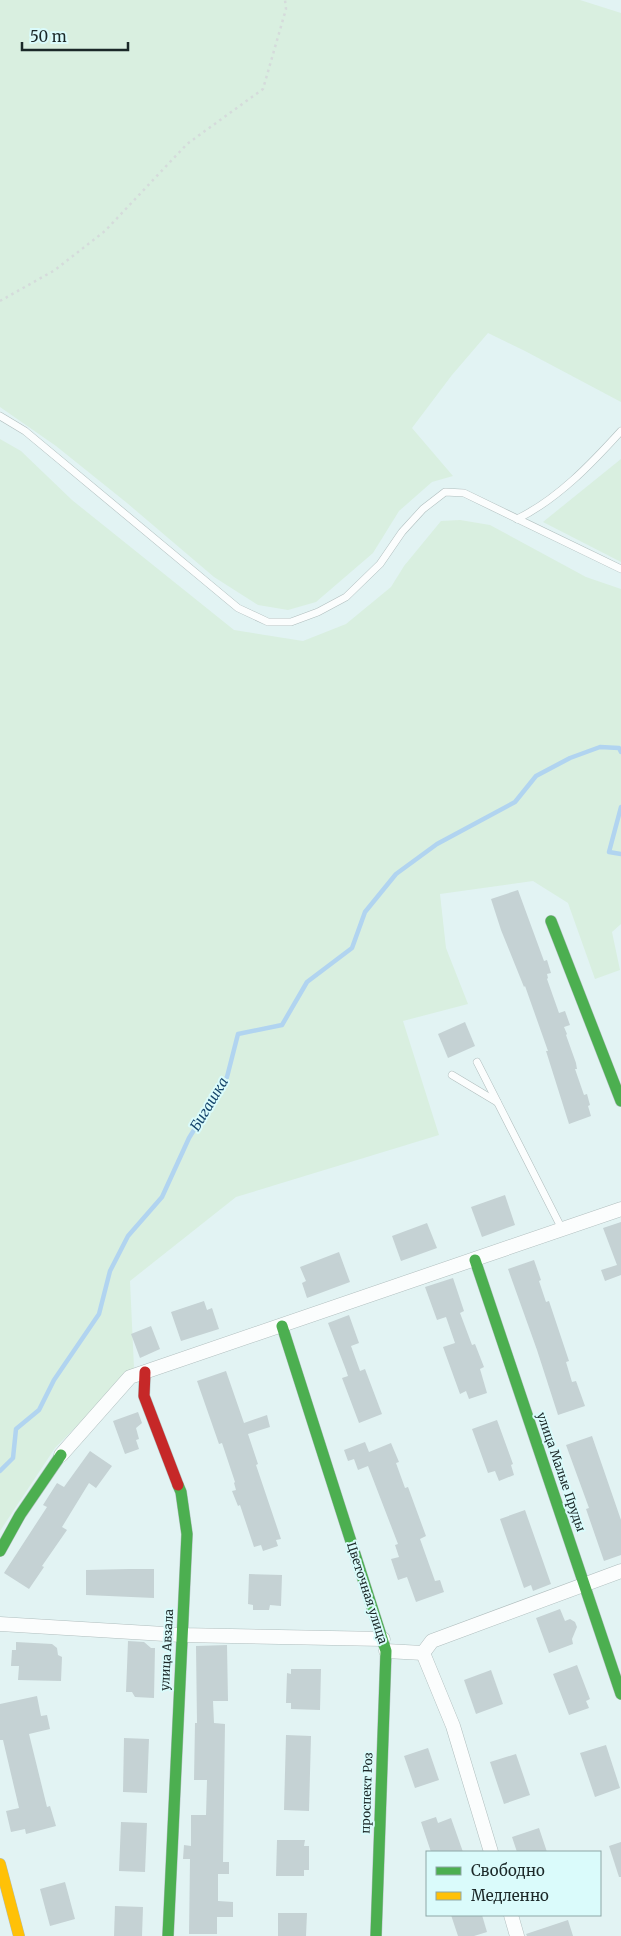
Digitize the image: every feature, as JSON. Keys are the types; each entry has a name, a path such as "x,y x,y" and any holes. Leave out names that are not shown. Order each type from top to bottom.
{"street":[{"path":"551,921 617,1082 621,1101"},
{"path":"0,1551 20,1515 61,1455 130,1378 621,1208"},
{"name":"улица Малые Пруды","path":"475,1260 621,1694"},
{"name":"Цветочная улица","path":"282,1326 384,1645 423,1653"},
{"name":"улица Авзала","path":"145,1372 144,1396 181,1492 187,1534 168,1936"},
{"path":"492,1851 453,1726 423,1653 432,1640 621,1571"},
{"path":"0,1624 384,1645"},
{"name":"проспект Роз","path":"376,1936 384,1645"},
{"path":"0,1864 19,1936"},
{"path":"510,1916 517,1936"}],"lane":[{"path":"0,416 25,431 238,608 268,622 291,622 318,612 346,597 380,564 402,532 423,509 445,492 464,493 621,569"},
{"path":"517,519 549,501 600,454 621,431"},
{"path":"477,1062 562,1229"},
{"path":"452,1076 497,1102"}],"path":[{"path":"0,301 55,270 105,231 187,144 263,90 286,9 285,0"}],"green space":[{"path":"0,0 580,0 621,13 621,402 488,333 452,375 412,428 453,476 432,482 399,511 373,553 316,602 288,610 258,605 214,577 56,446 0,407"},
{"path":"0,439 21,451 72,500 234,630 303,641 346,624 391,587 404,566 441,521 460,520 490,525 586,577 621,589 621,924 612,932 620,970 595,979 568,903 533,881 440,894 446,948 468,1004 403,1021 439,1135 236,1197 130,1281 134,1368 55,1448 0,1531"},
{"path":"621,459 621,562 543,522"}],"building":[{"path":"518,890 544,961 547,960 551,973 547,974 547,979 559,1013 565,1011 570,1025 564,1027 566,1035 576,1063 577,1069 575,1069 584,1095 587,1094 590,1105 588,1106 591,1116 569,1124 546,1051 548,1051 525,986 501,930 491,899"},
{"path":"465,1022 475,1046 448,1058 438,1034"},
{"path":"505,1195 515,1225 482,1237 471,1207"},
{"path":"621,1222 621,1275 605,1281 601,1270 617,1265 603,1228"},
{"path":"427,1223 437,1248 401,1261 392,1236"},
{"path":"339,1252 350,1282 307,1298 302,1283 306,1281 300,1267"},
{"path":"534,1260 546,1302 549,1301 569,1361 566,1362 572,1382 576,1381 585,1406 558,1415 508,1269"},
{"path":"453,1278 464,1311 460,1313 472,1345 475,1344 484,1367 480,1369 487,1393 469,1399 466,1391 460,1394 443,1347 455,1343 446,1317 437,1320 425,1287"},
{"path":"204,1301 207,1310 212,1308 219,1329 181,1341 171,1312"},
{"path":"349,1315 359,1343 351,1346 360,1371 365,1369 382,1414 359,1423 342,1378 348,1376 328,1323"},
{"path":"151,1326 160,1349 140,1358 131,1334"},
{"path":"226,1371 244,1423 267,1415 270,1427 248,1434 258,1464 256,1465 281,1539 276,1540 278,1546 263,1551 261,1545 254,1547 240,1505 238,1506 232,1491 236,1490 235,1482 222,1443 219,1444 197,1381"},
{"path":"138,1412 142,1423 136,1428 139,1439 136,1440 139,1449 125,1454 113,1421"},
{"path":"497,1420 513,1464 511,1465 514,1475 499,1481 495,1471 488,1473 472,1429"},
{"path":"592,1436 621,1520 621,1555 604,1561 586,1509 589,1508 566,1445"},
{"path":"365,1442 369,1452 391,1443 399,1462 396,1463 405,1488 408,1487 426,1536 420,1539 435,1581 440,1580 444,1592 416,1602 407,1577 398,1580 391,1559 399,1557 395,1545 398,1544 368,1466 358,1470 354,1459 348,1461 344,1450"},
{"path":"90,1451 112,1466 96,1488 89,1483 62,1527 67,1530 42,1566 44,1567 29,1589 4,1573 47,1507 43,1505 57,1483 64,1487"},
{"path":"525,1510 551,1584 533,1591 531,1585 524,1588 500,1519"},
{"path":"154,1569 154,1598 86,1595 86,1570"},
{"path":"249,1574 282,1575 281,1606 270,1605 269,1610 253,1610 253,1605 248,1604"},
{"path":"560,1609 565,1621 570,1619 575,1622 577,1627 572,1639 573,1644 549,1653 536,1618"},
{"path":"128,1641 144,1642 151,1648 155,1648 154,1698 135,1697 132,1692 126,1692"},
{"path":"16,1642 52,1644 57,1648 58,1655 62,1657 61,1681 18,1680 19,1666 11,1666 12,1650 16,1650"},
{"path":"227,1645 228,1701 213,1701 214,1723 225,1724 223,1862 229,1862 229,1874 218,1874 218,1901 233,1902 233,1917 217,1917 217,1934 189,1934 190,1859 183,1859 184,1845 191,1846 191,1815 206,1815 207,1780 194,1780 195,1723 197,1723 196,1646"},
{"path":"577,1665 590,1699 586,1701 589,1708 569,1715 553,1674"},
{"path":"291,1669 321,1669 320,1710 291,1709 291,1703 286,1703 287,1673 291,1674"},
{"path":"491,1670 503,1704 476,1714 464,1680"},
{"path":"37,1696 41,1716 47,1715 50,1729 29,1734 47,1807 50,1806 56,1826 26,1834 25,1829 11,1832 6,1811 19,1808 3,1740 0,1740 0,1704"},
{"path":"286,1735 311,1736 309,1811 284,1810"},
{"path":"124,1738 149,1739 147,1793 123,1792"},
{"path":"606,1745 620,1788 595,1797 580,1753"},
{"path":"428,1748 439,1780 415,1788 404,1756"},
{"path":"516,1754 530,1795 504,1804 490,1762"},
{"path":"436,1817 438,1823 451,1818 463,1851 431,1851 421,1822"},
{"path":"121,1822 147,1823 145,1872 119,1871"},
{"path":"539,1828 547,1851 517,1851 512,1837"},
{"path":"277,1840 305,1840 304,1846 309,1846 309,1870 304,1870 304,1876 276,1876"},
{"path":"621,1842 621,1877 619,1877 609,1846"},
{"path":"65,1882 75,1919 50,1926 40,1889"},
{"path":"115,1906 143,1907 142,1936 114,1936"},
{"path":"278,1913 307,1913 306,1936 278,1936"},
{"path":"451,1916 482,1916 487,1932 474,1936 458,1936"},
{"path":"568,1920 573,1936 527,1936 526,1934"}],"waterway":[{"name":"Бигашка","path":"0,1471 13,1458 16,1429 39,1410 54,1380 99,1314 110,1271 128,1236 162,1197 189,1138 227,1077 238,1034 282,1025 307,982 352,948 365,912 396,874 437,844 515,802 536,776 570,758 600,747 619,748 621,752"},
{"name":"Бигашка","path":"621,807 609,852 621,854"}],"traffic: fast":[{"path":"551,921 621,1101"},
{"path":"475,1260 621,1694"},
{"path":"282,1326 386,1651 376,1936"},
{"path":"0,1551 20,1515 61,1455"},
{"path":"168,1936 187,1534 181,1492 178,1485"}],"traffic: slow":[{"path":"0,1864 19,1936"}],"traffic: jam":[{"path":"145,1372 144,1396 178,1485"}]}
